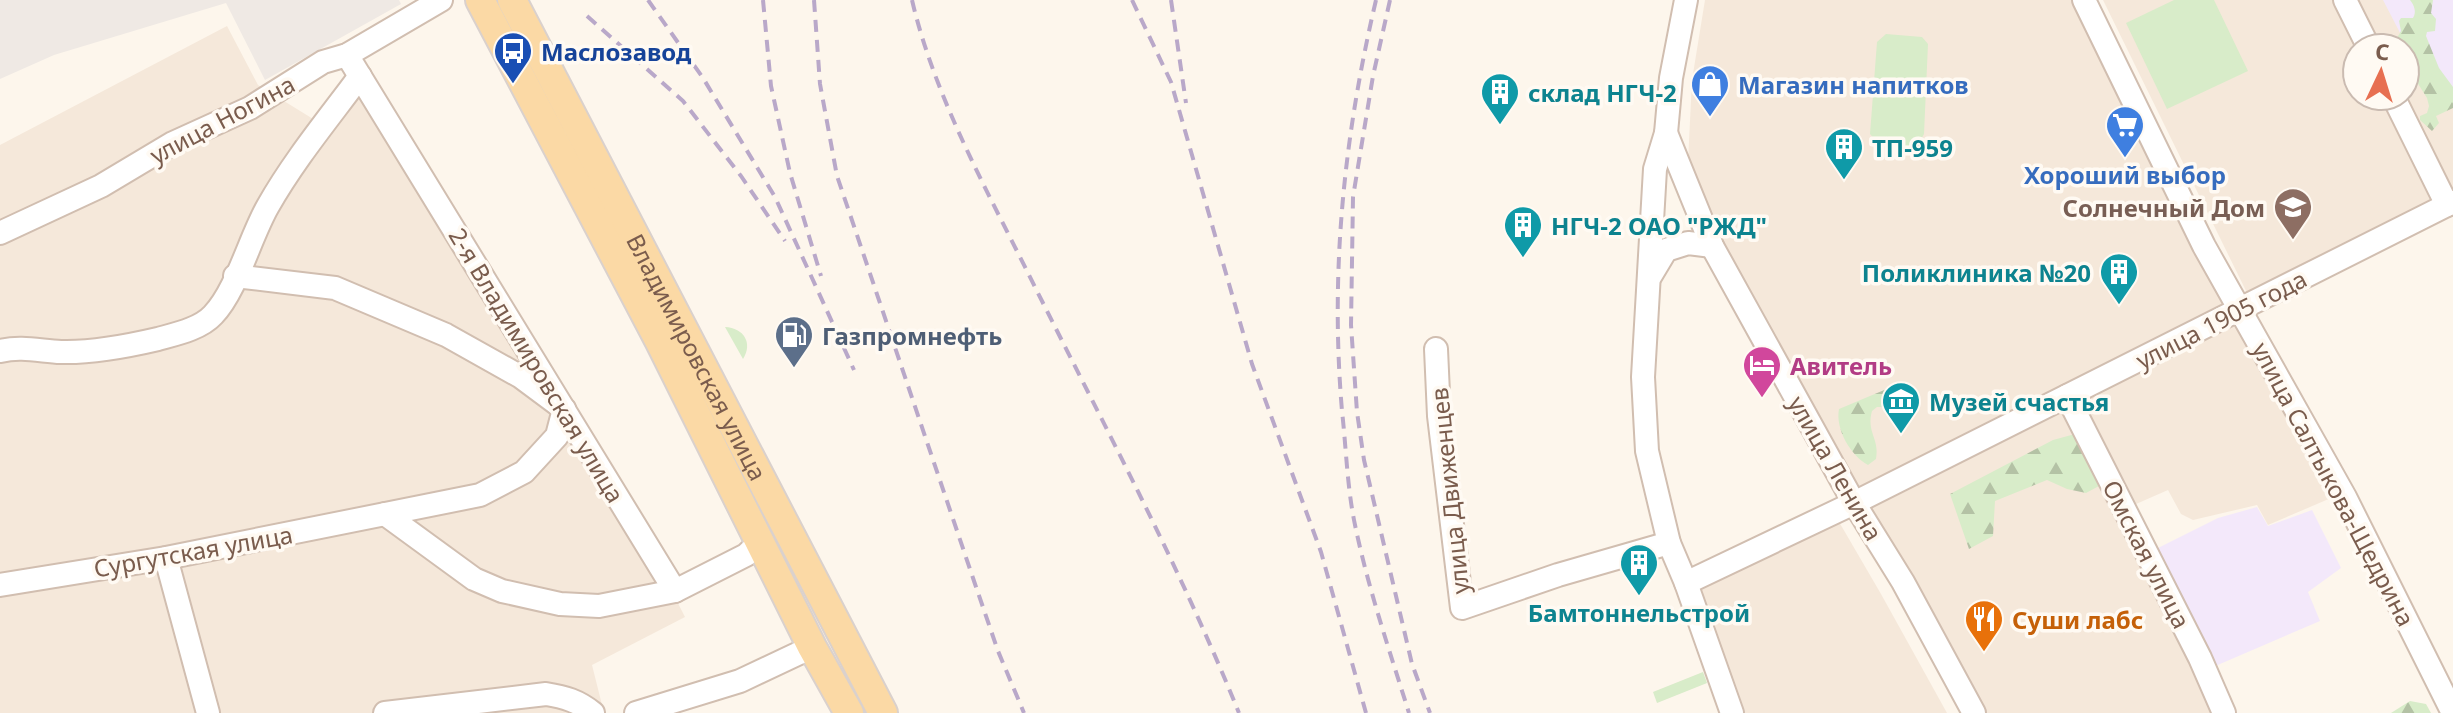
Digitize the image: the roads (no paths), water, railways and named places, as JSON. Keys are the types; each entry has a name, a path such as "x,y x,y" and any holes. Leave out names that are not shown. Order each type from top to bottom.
{"main road":[{"name":"Владимировская улица","path":"480,0 660,342 812,647 849,713"},
{"name":"Владимировская улица","path":"512,0 883,713"}],"street":[{"name":"улица Ногина","path":"0,233 101,186 173,143 250,108 323,62 347,55 441,0"},
{"path":"1686,0 1671,78 1666,133 1655,169 1649,235 1651,276 1643,377 1647,451 1669,543 1732,713"},
{"name":"улица Салтыкова-Щедрина","path":"2084,0 2151,142 2239,310 2345,497 2453,713"},
{"path":"2345,0 2361,32"},
{"name":"2-я Владимировская улица","path":"347,55 675,591"},
{"path":"0,351 22,347 62,352 98,349 157,339 193,328 213,316 267,207 293,166 360,76"},
{"path":"2401,112 2450,204"},
{"name":"улица Ленина","path":"1666,133 1712,246 1974,713"},
{"name":"улица 1905 года","path":"1686,583 1854,503 2450,204"},
{"path":"1651,276 1666,250 1688,243 1712,246"},
{"path":"235,276 335,288 446,335 521,377 564,409"},
{"name":"улица Движенцев","path":"1436,349 1439,416 1462,608 1523,586 1669,543"},
{"name":"Омская улица","path":"2067,396 2200,658 2224,713"},
{"name":"Сургутская улица","path":"0,585 166,558 480,495 524,472 557,436 564,409"},
{"path":"385,514 474,579 502,591 560,604 599,606 675,591 746,555 761,541"},
{"path":"166,558 208,713"},
{"path":"636,713 740,681 812,647"},
{"path":"385,713 546,694 581,704 593,713"}],"railway":[{"path":"648,0 703,78 775,197 854,370"},
{"path":"763,0 771,86 790,173 821,276"},
{"path":"814,0 820,84 837,176 998,651 1024,713"},
{"path":"912,0 933,70 961,138 1164,544 1239,713"},
{"path":"1132,0 1171,82 1252,364 1321,552 1366,713"},
{"path":"1171,0 1186,103"},
{"path":"1376,0 1356,102 1342,204 1339,359 1354,520 1372,593 1409,713"},
{"path":"1390,0 1373,76 1353,197 1351,325 1364,460 1412,664 1430,713"},
{"path":"587,16 683,101 741,176 785,241"}],"place":[{"name":"Маслозавод","path":"513,85"},
{"name":"Магазин напитков","path":"1710,118"},
{"name":"склад НГЧ-2","path":"1500,126"},
{"name":"Хороший выбор","path":"2125,159"},
{"name":"ТП-959","path":"1844,181"},
{"name":"Солнечный Дом","path":"2293,241"},
{"name":"НГЧ-2 ОАО \"РЖД\"","path":"1523,259"},
{"name":"Поликлиника №20","path":"2119,306"},
{"name":"Газпромнефть","path":"794,369"},
{"name":"Авитель","path":"1762,399"},
{"name":"Музей счастья","path":"1901,435"},
{"name":"Бамтоннельстрой","path":"1639,597"},
{"name":"Суши лабс","path":"1984,653"}]}
